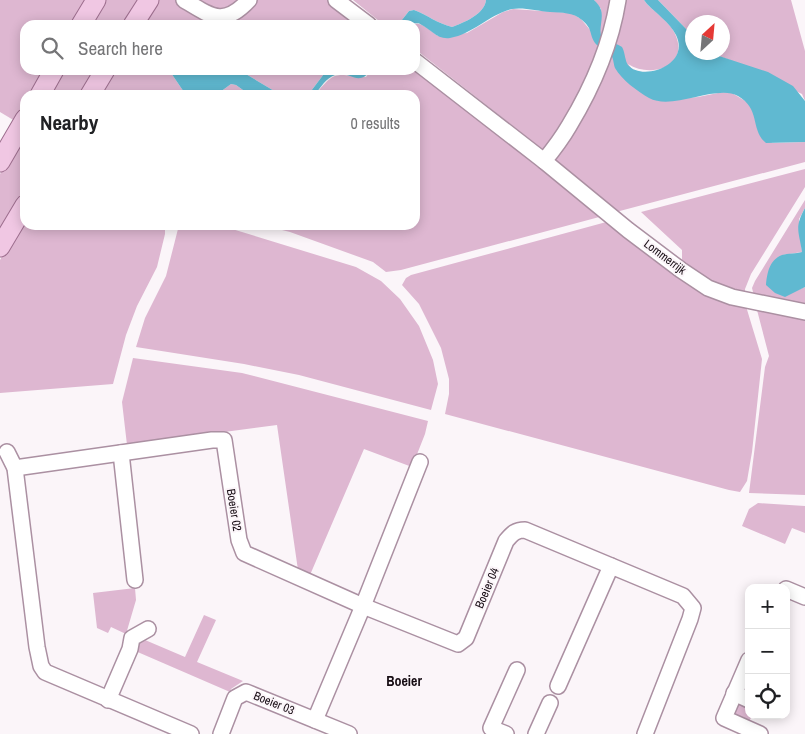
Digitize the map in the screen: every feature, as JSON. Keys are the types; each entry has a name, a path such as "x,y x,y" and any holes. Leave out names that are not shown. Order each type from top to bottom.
{"main road":[{"path":"84,20 96,0"},
{"path":"136,20 149,0"},
{"path":"43,90 51,75"},
{"path":"93,90 102,75"},
{"path":"0,162 20,128"},
{"path":"0,247 20,213"}],"street":[{"path":"184,0 200,10 219,18 233,15 249,0"},
{"path":"336,0 362,20"},
{"path":"544,161 569,126 593,79 610,38 618,0"},
{"name":"Lommerrijk","path":"420,65 544,161 628,230 708,288 738,299 805,312"},
{"name":"Boeier 02","path":"14,468 212,440 224,440 239,540 244,553 363,606"},
{"path":"7,452 14,468 40,666 45,672 191,734"},
{"path":"121,453 136,580"},
{"path":"315,720 420,462"},
{"name":"Boeier 04","path":"363,606 458,644 466,638 506,541 515,532 525,530 683,596 693,608 645,734"},
{"path":"558,686 611,566"},
{"path":"790,591 805,597"},
{"path":"108,700 130,649 132,638 148,630"},
{"path":"745,669 724,718 754,726"},
{"path":"506,734 491,728 517,670"},
{"name":"Boeier 03","path":"221,734 235,698 246,692 349,734"},
{"path":"734,694 745,698"},
{"path":"536,734 550,703"}],"shaded area":[{"path":"0,0 87,0 76,20 20,20 20,75 43,75 34,90 20,90 20,112 15,121 0,112"},
{"path":"102,0 140,0 128,20 92,20"},
{"path":"156,0 178,0 204,17 252,5 257,0 331,0 356,20 142,20"},
{"path":"197,0 241,0 234,7 217,11"},
{"path":"353,0 486,0 485,5 478,14 452,27 414,10 409,11 402,20 378,20"},
{"path":"594,0 614,0 588,83 546,148 538,150 537,145 420,53 420,24 438,36 467,33 503,12 513,9 571,13 581,19 591,31 601,9"},
{"path":"623,0 644,0 668,24 677,39 678,49 676,57 664,68 646,70 628,64 658,101 698,97 723,92 732,93 747,102 752,108 772,143 805,142 805,162 616,212 555,163 555,159"},
{"path":"658,0 791,0 805,51 805,101 802,94 730,60 730,15 685,15 685,28"},
{"path":"420,74 603,216 401,270 386,272 373,262 282,230 420,230 420,90 319,90 332,77 342,75 366,77 367,75"},
{"path":"60,75 95,75 86,90 50,90"},
{"path":"109,75 172,75 183,90 100,90"},
{"path":"247,75 323,75 312,90 273,90"},
{"path":"231,84 243,90 223,90"},
{"path":"20,140 20,200 0,234 0,174"},
{"path":"805,169 805,187 751,274 745,289 745,303 762,359 752,452 747,481 740,492 445,414 449,394 449,379 441,348 419,304 402,285 406,278 411,275 610,221 675,269 682,260 682,250 641,212"},
{"path":"805,200 805,208 799,219 802,252 783,255 795,291 805,287 805,308 754,296 752,288 755,281"},
{"path":"20,226 20,230 165,230 157,267 137,306 126,335 113,384 0,393 0,260"},
{"path":"178,230 235,230 356,267 381,281 400,299 419,326 433,360 438,384 431,410 299,375 244,364 136,347 145,318 166,276"},
{"path":"757,310 805,316 805,495 749,493 765,367 769,356"},
{"path":"133,358 242,373 428,421 425,434 412,467 364,449 310,575 298,570 277,425 127,445 122,402"},
{"path":"758,503 805,506 805,533 792,528 785,544 742,526 749,509"},
{"path":"135,588 136,600 126,634 111,627 108,633 97,628 93,593"},
{"path":"204,615 216,620 197,662 243,681 231,689 230,692 133,650 138,637 185,657"},
{"path":"739,701 745,704 745,719 750,719 749,721 737,718 733,712"}],"water":[{"path":"486,0 594,0 601,10 601,36 605,40 622,47 628,65 635,70 644,72 663,68 677,55 679,46 676,35 670,26 644,0 658,0 685,28 685,60 730,60 768,72 793,86 805,101 805,142 766,143 758,132 750,107 738,96 729,93 670,101 659,101 649,98 622,77 615,68 611,56 595,43 585,23 579,17 571,14 512,9 496,15 458,36 450,38 438,36 420,24 420,20 402,20 409,11 414,10 452,27 478,14"},
{"path":"172,75 247,75 273,90 243,90 231,84 223,90 183,90"},
{"path":"323,75 335,75 326,81 318,90 312,90"},
{"path":"345,75 366,75 358,78"},
{"path":"805,208 805,287 785,297 775,293 766,285 768,272 771,264 778,257 784,254 802,252 798,225"}],"district":[{"name":"Boeier","path":"404,681"}]}
